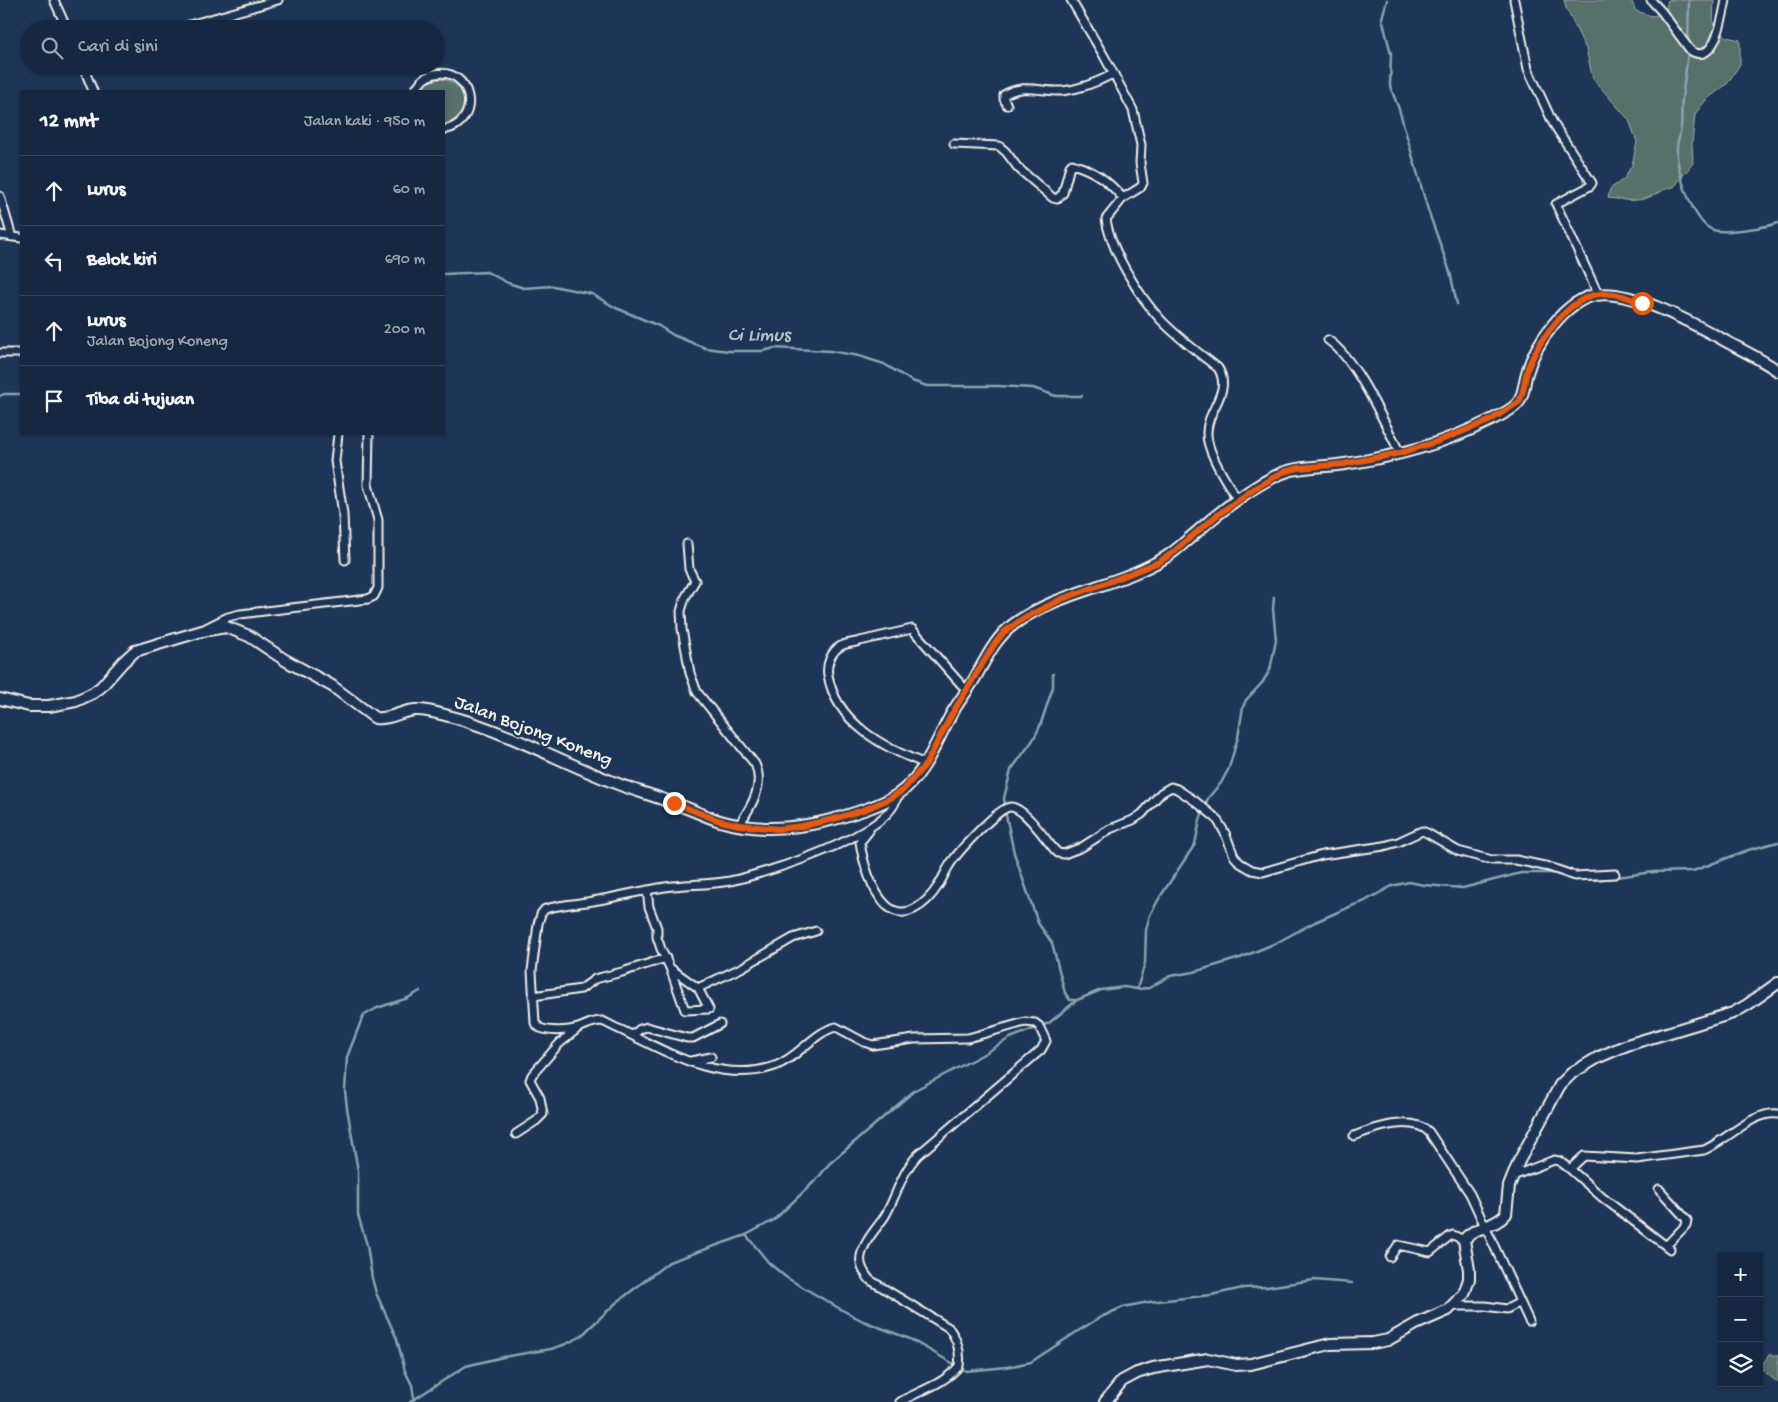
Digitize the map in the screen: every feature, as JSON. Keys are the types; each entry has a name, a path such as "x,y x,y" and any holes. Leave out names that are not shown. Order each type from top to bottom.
{"street":[{"path":"54,0 63,20"},
{"path":"207,20 278,0"},
{"path":"1071,0 1133,110 1141,146 1140,163 1143,184 1123,198 1106,220 1113,244 1126,271 1143,298 1161,320 1218,368 1222,375 1222,390 1208,427 1207,435 1223,476 1238,500"},
{"path":"1514,0 1531,79 1556,129 1592,183 1590,186 1556,204 1598,294"},
{"path":"1651,0 1668,19 1690,50 1697,53 1705,51 1712,46 1719,31 1726,0"},
{"path":"445,74 452,76 463,84 469,96 468,110 461,122 445,130"},
{"path":"1007,105 1004,95 1016,90 1033,87 1052,91 1090,86 1113,74"},
{"path":"87,75 93,90"},
{"path":"416,90 426,77 432,75"},
{"path":"954,144 999,146 1006,152 1014,164 1053,198 1057,199 1063,193 1072,164 1091,170 1108,182 1123,198"},
{"path":"0,196 12,237"},
{"path":"0,235 20,238"},
{"path":"967,691 912,629 841,646 831,655 826,669 830,686 839,705 856,725 890,750 926,764 952,714 967,691 994,645 1012,625 1062,599 1159,562 1210,520 1283,472 1299,468 1344,464 1400,453 1436,442 1489,421 1516,405 1521,398 1529,365 1550,330 1560,317 1586,297 1598,294 1617,295 1664,311 1704,330 1778,370"},
{"path":"1328,340 1348,360 1400,453"},
{"path":"0,353 20,353"},
{"path":"338,435 335,461 343,514 345,560"},
{"path":"202,631 228,617 240,614 368,599 374,596 378,588 378,520 368,485 369,435"},
{"path":"687,544 689,568 695,580 685,598 681,611 682,629 690,673 697,692 755,764 760,778 752,802 739,825"},
{"name":"Jalan Bojong Koneng","path":"0,699 29,706 49,706 76,701 101,687 135,651 217,627 226,627 249,636 285,660 332,686 375,718 382,719 417,710 458,719 497,732 621,786 674,803 717,820 739,825 778,829 802,826 866,809 896,795 910,783 926,764"},
{"path":"896,795 894,805 888,813 860,842 868,873 882,900 892,910 902,913 924,903 937,888 951,863 984,826 1004,808 1018,809 1058,853 1064,854 1082,847 1110,830 1133,820 1142,814 1161,793 1171,787 1195,801 1216,818 1222,826 1234,856 1240,863 1252,870 1263,872 1322,855 1384,846 1422,832 1458,851 1480,857 1524,861 1575,876 1616,874"},
{"path":"577,1028 554,1030 540,1028 535,1022 532,971 538,924 545,908 647,890 729,881 774,869 816,853 873,827"},
{"path":"647,890 649,908 656,928 660,949 666,958 685,1010 709,1009 698,988 670,968"},
{"path":"698,988 717,981 794,938 816,931"},
{"path":"533,996 581,989 596,979 666,958"},
{"path":"1464,1240 1472,1232 1486,1228 1502,1219 1506,1214 1509,1186 1525,1148 1556,1092 1572,1073 1599,1057 1628,1045 1740,1010 1778,983"},
{"path":"516,1134 543,1114 540,1098 530,1080 532,1076 559,1044 577,1028 590,1022 602,1021 688,1062 718,1069 745,1071 768,1068 780,1064 797,1054 822,1032 836,1027 873,1045 914,1039 968,1038 1024,1022 1035,1023 1041,1028 1045,1044 908,1165 889,1208 861,1254 864,1273 870,1280 949,1328 955,1336 960,1360 959,1366 955,1371 941,1382 900,1402"},
{"path":"633,1035 640,1029 647,1027 693,1038 720,1024"},
{"path":"688,1062 711,1057"},
{"path":"1570,1169 1584,1156 1637,1159 1704,1150 1750,1121 1765,1114 1778,1114"},
{"path":"1354,1136 1371,1129 1393,1125 1417,1124 1424,1127 1470,1194 1529,1321"},
{"path":"1513,1176 1554,1160 1559,1162 1668,1247 1686,1225 1687,1220 1659,1189"},
{"path":"1390,1257 1400,1244 1430,1252 1450,1236 1453,1235 1464,1240"},
{"path":"1105,1402 1122,1381 1129,1376 1152,1368 1208,1359 1236,1365 1251,1364 1330,1344 1388,1340 1416,1324 1439,1315 1464,1294 1469,1279 1469,1270 1464,1240"},
{"path":"1452,1306 1485,1306 1507,1309 1520,1302"}],"green space":[{"path":"1564,0 1631,0 1636,11 1652,16 1665,13 1668,0 1714,0 1713,24 1727,37 1740,40 1740,64 1727,84 1706,100 1695,114 1692,144 1693,163 1674,187 1641,200 1608,198 1610,189 1624,179 1632,165 1637,142 1629,120 1593,79 1586,49"},
{"path":"439,79 449,81 457,86 464,100 460,115 445,124 445,90 422,90 429,82"},
{"path":"1770,1355 1778,1355 1778,1383 1763,1370 1763,1363"}],"waterway":[{"path":"1387,0 1382,18 1391,54 1390,86 1399,109 1428,210 1450,272 1457,304"},
{"path":"1688,43 1689,0"},
{"path":"1688,49 1677,157 1682,181 1692,206 1706,225 1718,231 1736,231 1778,223"},
{"name":"Ci Limus","path":"445,274 487,272 508,283 524,288 553,286 592,294 616,308 705,348 728,351 763,351 775,348 830,351 859,356 884,364 912,381 927,386 1033,388 1056,396 1082,396"},
{"name":"Ci Limus","path":"0,396 4,394 20,394"},
{"path":"1137,989 1145,963 1146,930 1150,915 1195,844 1200,820 1208,798 1221,783 1229,768 1246,700 1262,683 1270,670 1276,640 1273,609 1274,597"},
{"path":"1053,674 1053,687 1040,726 1033,740 1011,770 1004,798 1014,853 1038,923 1052,943 1065,993 1070,1000 1075,1000"},
{"path":"1580,879 1596,880 1653,872 1693,871 1748,850 1778,842"},
{"path":"410,1402 466,1366 503,1357 551,1349 580,1337 616,1303 669,1262 746,1235 774,1220 818,1178 829,1164 915,1090 1010,1038 1049,1023 1077,1000 1101,990 1124,987 1149,988 1170,976 1194,972 1240,958 1276,943 1315,922 1363,902 1392,886 1409,882 1463,888 1521,873 1563,875"},
{"path":"414,1398 412,1385 405,1371 397,1339 376,1293 372,1278 367,1245 358,1215 358,1171 345,1091 347,1057 363,1016 377,1008 408,998 420,991"},
{"path":"746,1235 769,1263 787,1278 863,1321 910,1339 966,1371 1007,1367 1031,1362 1099,1318 1123,1307 1211,1295 1243,1288 1267,1287 1314,1280 1352,1283"}],"route":[{"path":"674,803 717,820 739,825 778,829 834,819 866,809 891,798 903,790 926,764 957,704 973,682 994,645 1012,625 1062,599 1159,562 1216,516 1254,489 1283,472 1299,468 1344,464 1400,453 1436,442 1489,421 1519,402 1529,365 1537,348 1556,322 1575,304 1586,297 1601,294 1617,295 1642,303"}]}
